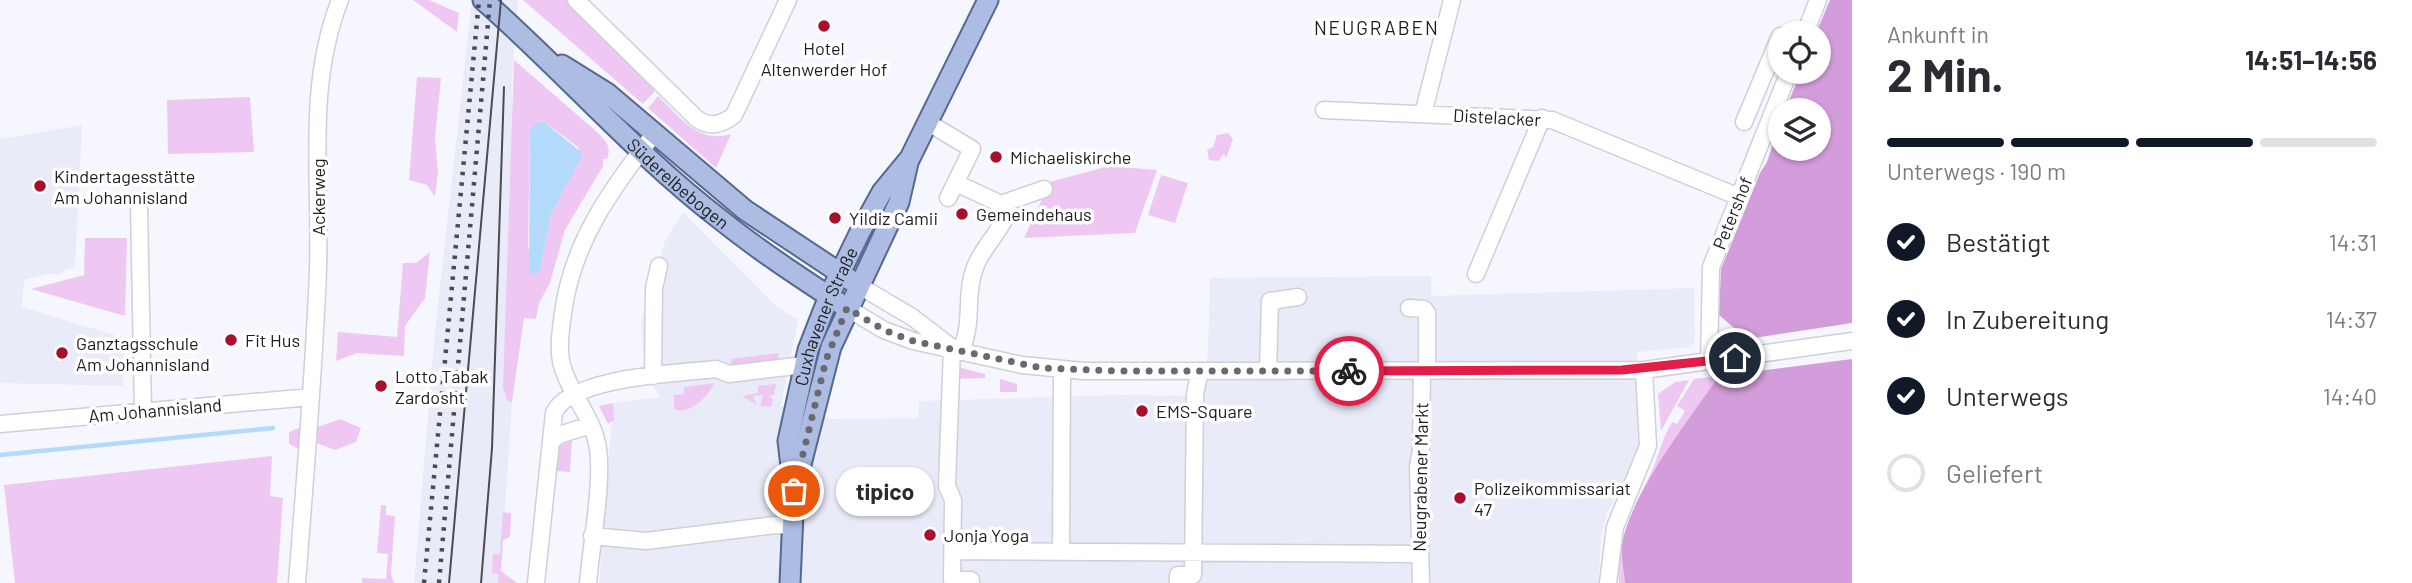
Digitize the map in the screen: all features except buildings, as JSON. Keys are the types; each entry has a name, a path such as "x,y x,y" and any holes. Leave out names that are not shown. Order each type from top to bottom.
{"main road":[{"name":"Süderelbebogen","path":"483,0 543,53 607,93 719,220 847,308"},
{"name":"Cuxhavener Straße","path":"794,491 826,360 847,308 899,202 910,158 989,0"},
{"name":"Süderelbebogen","path":"648,142 744,210 858,285"},
{"name":"Cuxhavener Straße","path":"790,583 794,491 788,441 804,365 839,274 882,192 910,158"}],"street":[{"name":"Ackerweg","path":"297,583 303,489 308,468 318,267 318,113 325,45 340,0"},
{"path":"576,0 702,123 727,121 740,104 788,0"},
{"path":"1423,114 1452,0"},
{"path":"1810,21 1818,0"},
{"path":"1744,122 1768,65"},
{"name":"Petershof","path":"1709,361 1709,275 1784,84"},
{"name":"Distelacker","path":"1325,110 1542,118 1739,197"},
{"path":"1476,274 1542,118"},
{"path":"927,122 972,149 952,191 997,203 1044,190"},
{"path":"588,583 599,454 591,425 575,397 559,349 570,276 596,215 648,142"},
{"path":"971,551 971,582 952,582 953,500 947,486 957,349 968,335 975,265 994,237 1007,212 1008,202"},
{"path":"139,207 143,410"},
{"path":"653,376 654,288 659,266"},
{"path":"858,285 912,317 957,349"},
{"path":"1268,371 1270,301 1298,298"},
{"path":"847,308 884,330 903,337 1022,365 1062,370 1644,370 1852,341"},
{"name":"Neugrabener Markt","path":"1409,308 1424,309 1427,313 1418,554 1420,583"},
{"path":"536,583 554,410 599,383 716,369 729,374 804,365"},
{"path":"1061,552 1062,370"},
{"path":"1608,583 1615,527 1648,446 1644,370"},
{"path":"1178,579 1193,575 1186,553 1195,394 1200,371"},
{"name":"Am Johannisland","path":"0,424 311,397"},
{"path":"551,442 559,435 591,425"},
{"path":"592,536 646,541 775,525 792,526"},
{"path":"953,551 1418,554"}],"shaded area":[{"path":"413,0 429,0 459,13 457,32"},
{"path":"472,0 518,0 512,80 512,402 500,583 414,583 435,331"},
{"path":"523,0 569,0 654,86 654,92 643,104"},
{"path":"1830,0 1852,0 1852,323 1747,339 1719,315 1721,269 1760,173 1768,159 1831,161 1831,98 1790,98 1796,84 1831,84 1831,21 1821,21"},
{"path":"514,60 597,132 609,150 607,159 603,159 603,166 565,230 550,283 539,303 536,319 524,318 512,402 508,402 503,388","holes":["538,121 544,122 578,147 581,159 551,214 540,270 528,248 530,130"]},
{"path":"417,77 441,78 435,138 438,172 435,197 427,185 409,180"},
{"path":"658,96 682,120 699,132 719,136 731,134 716,168 648,108"},
{"path":"250,97 254,152 168,154 167,100"},
{"path":"82,125 75,267 63,271 62,274 48,274 24,280 22,307 125,338 123,386 0,383 0,139"},
{"path":"1228,133 1233,139 1226,158 1224,154 1218,161 1209,160 1207,150 1213,147 1217,135"},
{"path":"1109,166 1157,170 1135,233 1024,238 1050,182"},
{"path":"1161,175 1188,183 1175,223 1148,215"},
{"path":"683,212 774,304 798,320 781,406 831,419 918,418 919,401 1120,395 1201,396 1208,352 1210,278 1431,276 1431,296 1694,288 1695,341 1690,347 1637,352 1640,437 1636,456 1607,514 1601,536 1599,583 599,583 613,403 660,397 645,373 641,322 665,241"},
{"path":"85,238 127,238 125,316 31,289 84,275"},
{"path":"430,252 425,298 405,326 404,356 357,353 336,361 338,332 397,337 403,263 416,263"},
{"path":"778,353 779,363 732,369 731,359"},
{"path":"1852,359 1852,583 1625,583 1622,545 1636,503 1662,458 1719,376"},
{"path":"954,366 985,374 985,378 954,379"},
{"path":"1719,376 1660,464 1632,517 1672,422 1677,424 1685,411 1677,406 1694,379"},
{"path":"1000,379 1017,384 1017,392 1000,392"},
{"path":"1689,380 1661,431 1658,394 1675,382"},
{"path":"714,383 704,398 692,407 680,411 674,409 674,395 684,394 684,387"},
{"path":"776,384 774,395 768,396 773,399 771,407 760,406 763,395 753,396 757,405 742,396 758,393 758,386"},
{"path":"613,403 614,420 608,424 599,406"},
{"path":"340,419 361,428 356,442 335,450 317,443 318,427"},
{"path":"301,427 306,432 305,445 297,448 289,444 289,432"},
{"path":"572,439 570,472 557,471 553,474 556,449"},
{"path":"272,456 270,496 283,498 277,583 15,583 4,485"},
{"path":"381,505 386,505 386,515 395,516 391,574 394,583 362,583 362,578 386,579 388,554 377,553"},
{"path":"503,512 511,513 510,537 503,540 501,571 517,583 498,583 499,574 492,573 493,554 500,554"},
{"path":"1629,524 1622,548 1625,583 1619,583 1621,552 1624,539"}],"water":[{"path":"538,121 544,122 581,152 581,159 551,214 537,274 529,273 530,130"}],"waterway":[{"path":"0,455 273,428"}],"tram line":[{"path":"449,583 501,0"},
{"path":"481,583 492,448 504,87"}],"railway":[{"path":"424,583 479,0"},
{"path":"439,583 490,0"}],"way so far":[{"path":"794,491 826,360 847,308 884,330 913,341 952,347 994,359 1042,368 1083,371 1349,371"}],"place":[{"name":"Hotel Altenwerder Hof","path":"824,26"},
{"name":"Michaeliskirche","path":"996,157"},
{"name":"Kindertagesstätte Am Johannisland","path":"40,186"},
{"name":"Gemeindehaus","path":"962,214"},
{"name":"Yildiz Camii","path":"835,218"},
{"name":"Fit Hus","path":"231,340"},
{"name":"Ganztagsschule Am Johannisland","path":"62,353"},
{"name":"Lotto Tabak Zardosht","path":"381,386"},
{"name":"EMS-Square","path":"1142,411"},
{"name":"tipico","path":"794,491"},
{"name":"Polizeikommissariat 47","path":"1460,498"},
{"name":"Jonja Yoga","path":"930,535"}],"district":[{"name":"NEUGRABEN","path":"1377,27"}],"route":[{"path":"1349,371 1644,370 1735,358"}]}
